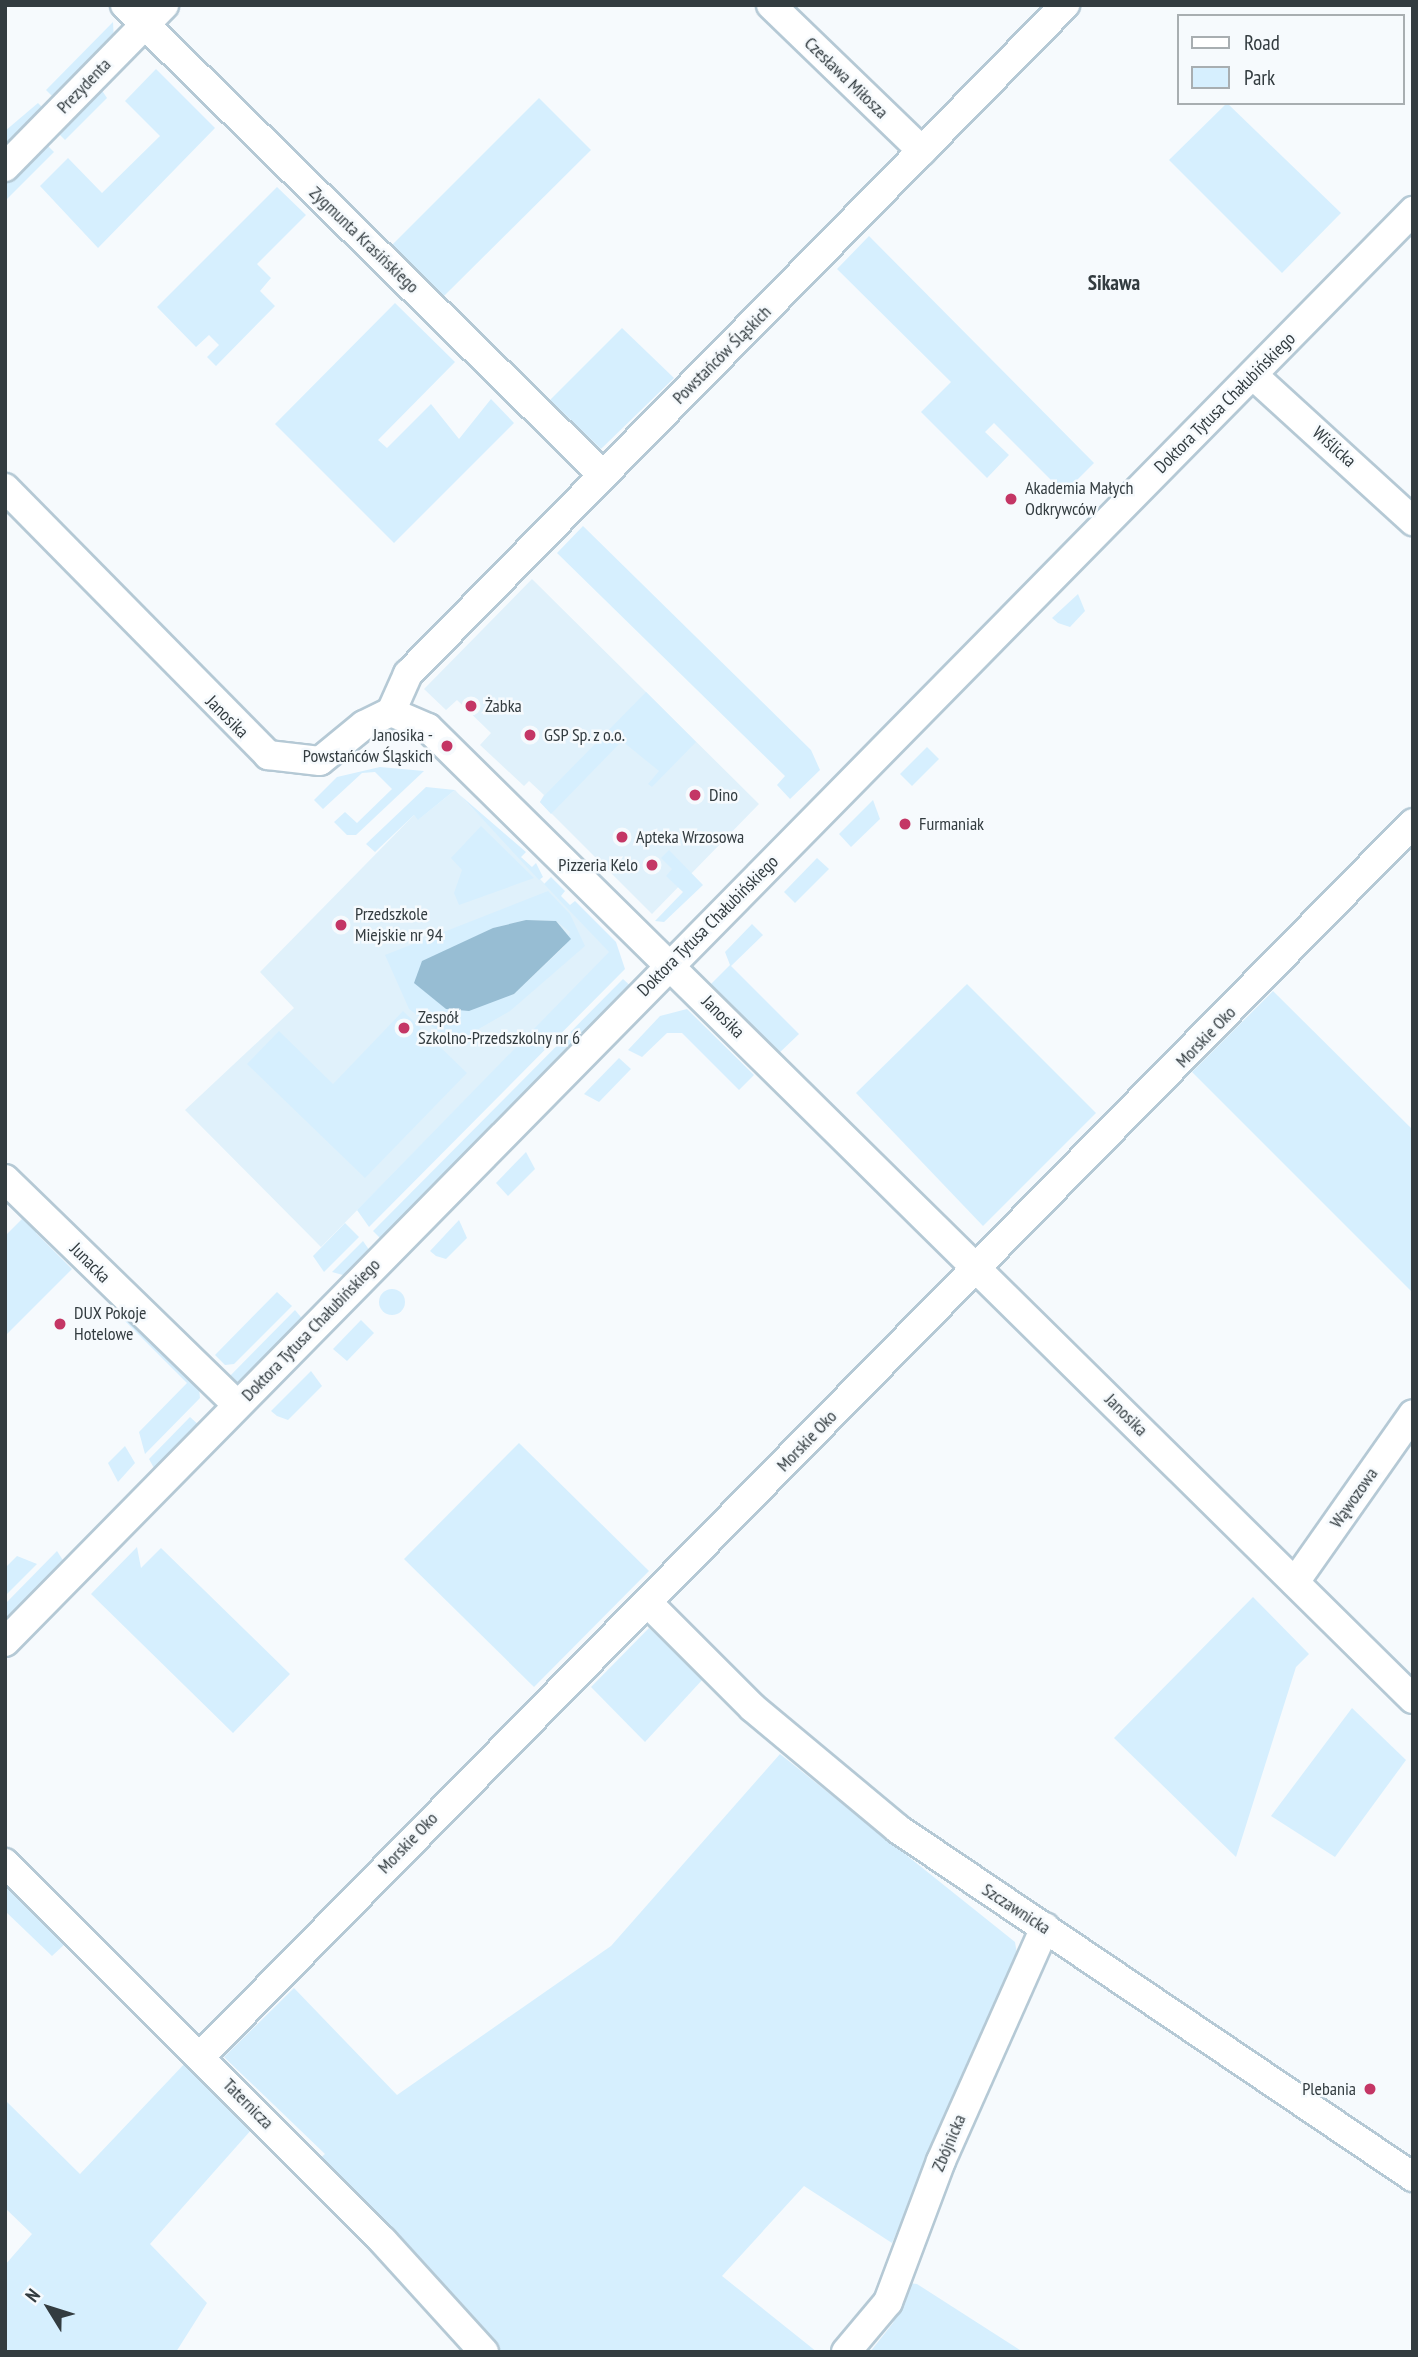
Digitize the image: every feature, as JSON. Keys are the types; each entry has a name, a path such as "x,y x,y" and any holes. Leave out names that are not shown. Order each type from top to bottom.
{"street":[{"name":"Zygmunta Krasińskiego","path":"125,5 154,15 603,475"},
{"name":"Czesława Miłosza","path":"771,5 922,151"},
{"name":"Powstańców Śląskich","path":"391,712 408,674 1065,5"},
{"name":"Prezydenta","path":"5,167 154,15"},
{"name":"Doktora Tytusa Chałubińskiego","path":"5,1642 1413,211"},
{"name":"Wiślicka","path":"1253,375 1413,522"},
{"name":"Janosika","path":"5,488 268,755 320,761 363,725 391,712 428,728 1413,1699"},
{"name":"Morskie Oko","path":"200,2057 1413,823"},
{"name":"Junacka","path":"5,1179 237,1405"},
{"name":"Wąwozowa","path":"1296,1583 1413,1414"},
{"name":"Szczawnicka","path":"648,1603 848,1790 1413,2177"},
{"name":"Taternicza","path":"5,1863 200,2057 484,2352"},
{"name":"Zbójnicka","path":"846,2352 888,2302 941,2161 1045,1927"}],"shaded area":[{"path":"532,579 759,804 652,914 540,802 544,795 529,781 524,786 480,745 491,733 457,700 446,710 424,689"},
{"name":"Zespół Szkolno-Przedszkolny nr 6","path":"455,790 610,952 321,1247 185,1110 294,1008 260,972 414,815 419,819"},
{"path":"526,920 556,921 571,939 514,994 469,1011 446,1009 414,983 422,961 493,928"}],"green space":[{"path":"113,22 114,41 53,97 46,90"},
{"path":"156,69 215,128 98,248 40,186 68,158 102,193 160,136 125,101"},
{"path":"101,89 107,98 65,140 57,132"},
{"path":"539,98 591,150 444,296 392,245"},
{"path":"38,103 43,108 5,151 5,131"},
{"path":"1225,105 1229,105 1341,213 1282,273 1169,160"},
{"path":"46,144 54,152 5,201 5,180"},
{"path":"277,187 306,215 257,264 271,278 260,291 275,306 216,366 207,357 219,345 209,335 196,347 157,307"},
{"path":"869,236 1094,463 1064,493 994,423 985,432 1009,455 987,478 921,412 951,382 837,269"},
{"path":"395,303 455,362 378,440 387,448 431,404 459,439 491,399 514,423 394,543 275,424"},
{"path":"622,328 674,378 601,449 550,400"},
{"path":"583,526 811,750 820,770 790,799 777,785 785,776 557,553"},
{"path":"1078,594 1085,611 1070,627 1052,618"},
{"path":"646,692 696,742 652,787 648,784 659,771 622,741 551,814 540,802 544,796"},
{"path":"927,747 939,759 912,786 900,774"},
{"path":"380,767 424,771 356,835 347,835 334,822 345,812 357,823 392,789 375,772 362,773 323,809 314,800 337,777"},
{"path":"426,787 455,790 418,820 414,815 375,852 366,844"},
{"path":"460,795 526,852 521,857 532,867 536,863 543,877 539,880"},
{"path":"873,800 880,819 851,847 839,834"},
{"path":"481,826 534,878 459,905 454,893 462,870 451,858"},
{"path":"669,850 703,885 664,922 655,921 683,892 666,876 672,869 661,858"},
{"path":"817,858 829,869 795,903 784,892"},
{"path":"551,877 565,891 561,896 570,905 575,901 616,942 625,969 369,1227 357,1210 609,952 544,884"},
{"path":"548,891 570,914 585,946 510,1011 454,1043 409,1009 385,955","holes":["526,920 556,921 570,932 564,947 514,994 446,1009 434,997 422,962 493,928"]},
{"path":"752,924 763,935 731,966 799,1034 776,1056 708,987 730,965 725,952"},
{"path":"623,979 634,989 382,1240 373,1231"},
{"path":"967,984 1096,1113 983,1226 856,1093"},
{"path":"1273,991 1413,1130 1413,1293 1192,1072"},
{"path":"687,1009 754,1075 739,1090 682,1033 667,1033 642,1057 628,1050 660,1016"},
{"path":"403,1011 467,1073 365,1178 247,1064 279,1031 333,1084"},
{"path":"619,1058 631,1069 599,1102 584,1094"},
{"path":"526,1152 535,1169 508,1196 496,1183"},
{"path":"8,1196 43,1226 36,1233 72,1269 5,1336 5,1236 22,1219 5,1202"},
{"path":"459,1220 467,1238 446,1259 436,1256 430,1251"},
{"path":"345,1223 359,1237 324,1272 313,1256"},
{"path":"363,1241 372,1254 350,1277 332,1272"},
{"path":"392,1289 402,1292 405,1302 402,1312 392,1315 382,1312 379,1302 382,1292"},
{"path":"277,1292 292,1306 234,1364 225,1365 215,1355"},
{"path":"295,1310 305,1322 240,1384 224,1382"},
{"path":"129,1317 185,1364 183,1373 199,1388 200,1398 145,1454 139,1432 187,1383 125,1321"},
{"path":"361,1320 374,1333 347,1361 333,1349"},
{"path":"311,1371 322,1386 288,1420 271,1411"},
{"path":"190,1417 201,1427 155,1470 149,1459"},
{"path":"519,1443 649,1571 534,1687 404,1559"},
{"path":"125,1446 135,1463 118,1482 108,1463"},
{"path":"137,1547 141,1568 161,1548 290,1674 233,1733 91,1594"},
{"path":"57,1551 66,1565 5,1622 5,1604"},
{"path":"17,1556 37,1564 5,1596 5,1568"},
{"path":"1253,1597 1309,1654 1296,1667 1236,1857 1114,1738"},
{"path":"649,1628 703,1679 645,1742 591,1687"},
{"path":"1352,1708 1406,1760 1335,1857 1271,1816"},
{"path":"780,1754 1015,1942 1017,1954 892,2243 804,2186 722,2276 817,2352 500,2352 317,2161 325,2154 224,2057 294,1988 397,2095 611,1946"},
{"path":"5,1878 66,1943 52,1956 5,1911"},
{"path":"188,2060 252,2129 150,2244 207,2303 176,2352 5,2352 5,2265 32,2234 5,2208 5,2100 80,2174"},
{"path":"908,2283 917,2284 1023,2352 870,2352 893,2323"}],"place":[{"name":"Akademia Małych Odkrywców","path":"1011,499"},
{"name":"Żabka","path":"471,706"},
{"name":"GSP Sp. z o.o.","path":"530,735"},
{"name":"Janosika - Powstańców Śląskich","path":"447,746"},
{"name":"Dino","path":"695,795"},
{"name":"Furmaniak","path":"905,824"},
{"name":"Apteka Wrzosowa","path":"622,837"},
{"name":"Pizzeria Kelo","path":"652,865"},
{"name":"Przedszkole Miejskie nr 94","path":"341,925"},
{"name":"Zespół Szkolno-Przedszkolny nr 6","path":"404,1028"},
{"name":"DUX Pokoje Hotelowe","path":"60,1324"},
{"name":"Plebania","path":"1370,2089"}],"district":[{"name":"Sikawa","path":"1114,283"}]}
